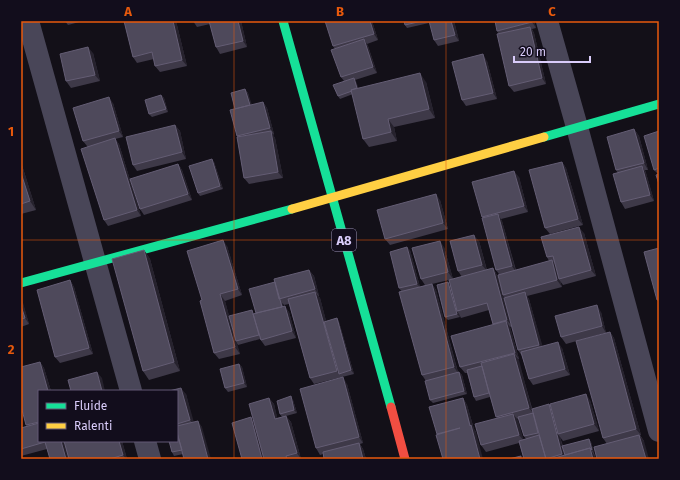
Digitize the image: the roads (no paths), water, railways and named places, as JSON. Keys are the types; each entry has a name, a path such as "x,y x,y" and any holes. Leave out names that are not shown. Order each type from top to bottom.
{"street":[{"path":"28,21 131,390"},
{"name":"A8","path":"283,21 404,459"},
{"path":"547,21 659,431"},
{"path":"21,283 332,198 659,104"},
{"path":"145,442 150,459"}]}
